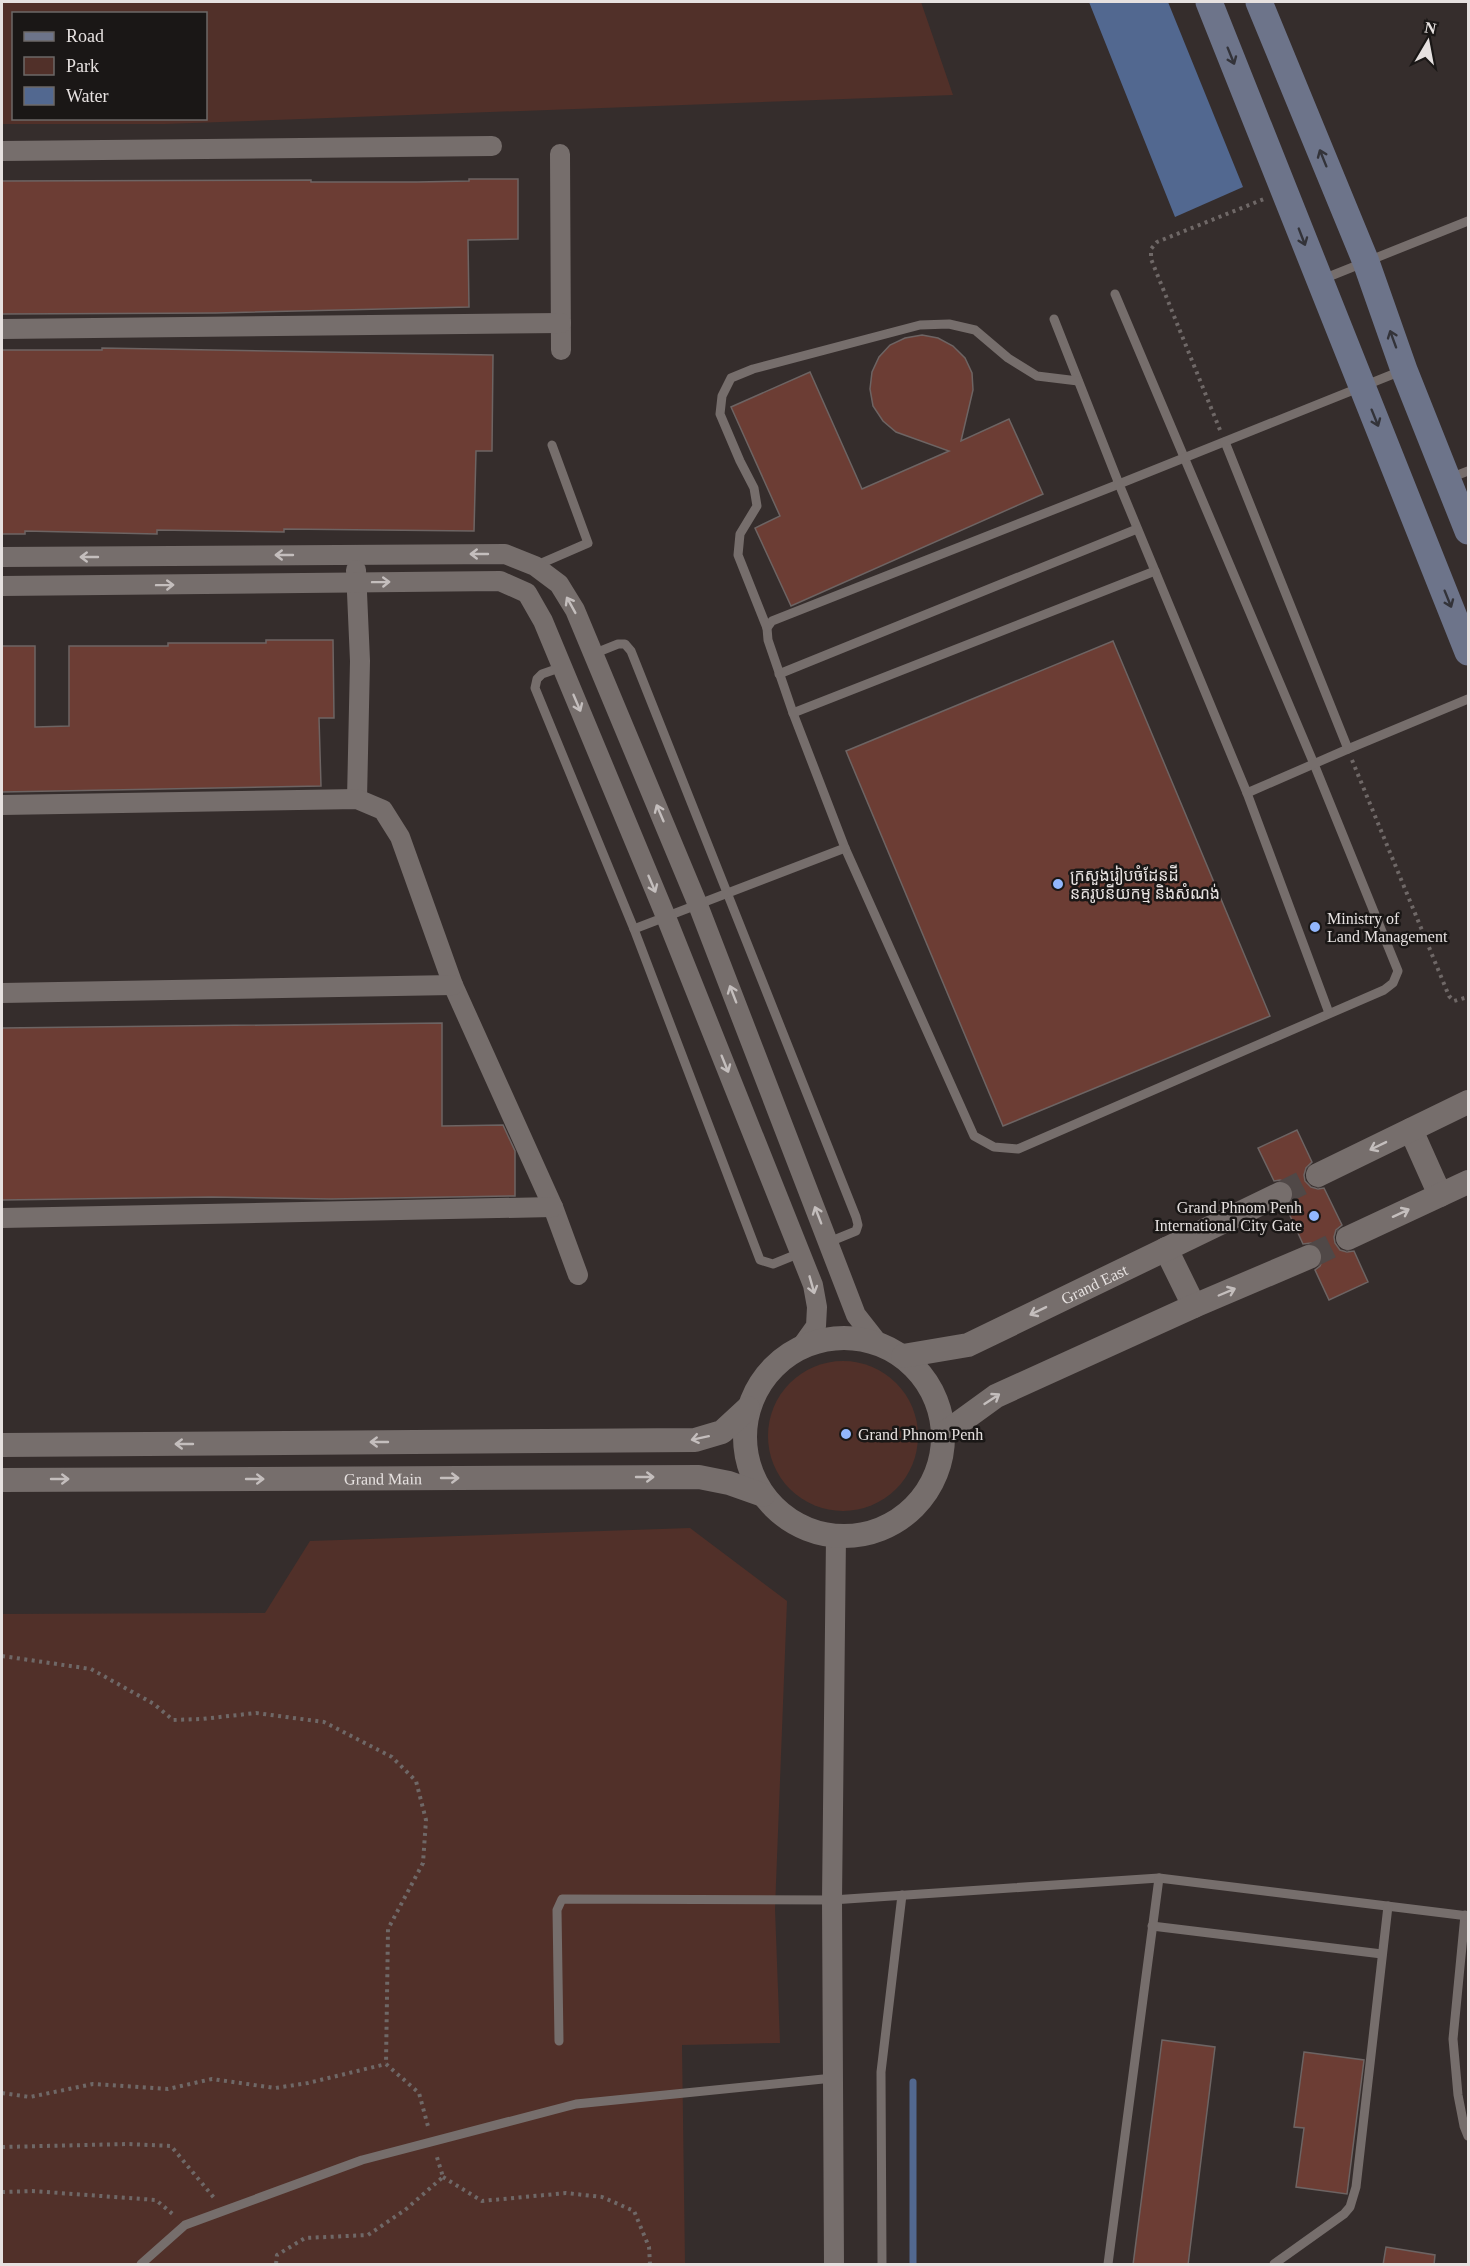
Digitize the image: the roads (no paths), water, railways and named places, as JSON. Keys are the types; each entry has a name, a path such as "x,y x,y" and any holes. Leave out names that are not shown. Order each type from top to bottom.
{"main road":[{"path":"1209,2 1468,652"},
{"path":"1259,2 1366,262 1404,370 1458,475 1468,531"}],"street":[{"path":"2,150 492,146"},
{"path":"560,154 561,350"},
{"path":"2,330 561,323"},
{"path":"2,557 505,554 535,566 559,584 575,610 698,905 856,1315 878,1343"},
{"path":"356,555 360,661 357,799"},
{"path":"519,588 535,566"},
{"path":"2,586 500,581 526,593 543,621 666,917 813,1285 817,1307 816,1326 801,1347"},
{"path":"562,667 593,654"},
{"path":"2,806 357,799 383,810 400,837 453,985 553,1207 578,1275"},
{"path":"2,993 453,985"},
{"path":"1318,1175 1468,1102"},
{"path":"1411,1130 1440,1195"},
{"path":"1348,1238 1468,1182"},
{"name":"Grand East","path":"903,1356 968,1345 1280,1194"},
{"path":"2,1218 553,1207"},
{"path":"1166,1249 1194,1306"},
{"path":"945,1433 996,1396 1194,1306 1309,1257"},
{"path":"2,1445 695,1440 722,1432 748,1408 764,1377 788,1354 819,1340 847,1337 878,1343 903,1356 924,1376 938,1401 945,1433 943,1458 933,1484 916,1507 893,1524 871,1533 836,1536 808,1530 783,1516 763,1495 749,1470 744,1443 748,1408"},
{"name":"Grand Main","path":"2,1480 699,1477 729,1483 763,1495"},
{"path":"834,2265 832,1900 836,1536"}],"lane":[{"path":"1319,281 1468,221"},
{"path":"1078,381 1037,376 1008,358 975,330 949,324 920,325 753,369 731,378 722,396 720,414 754,488 757,506 740,534 738,555 767,628 768,640 793,713 845,848 974,1136 994,1147 1018,1149 1384,990 1394,983 1398,971 1314,764 1115,294"},
{"path":"1054,319 1137,529 1247,793 1329,1013"},
{"path":"767,628 772,621 1404,370"},
{"path":"1225,442 1348,748"},
{"path":"535,566 588,543 552,445"},
{"path":"779,674 1137,529"},
{"path":"793,713 1155,571"},
{"path":"593,654 618,644 625,644 631,651 856,1217 858,1225 856,1231 829,1242"},
{"path":"562,667 542,674 537,679 535,688 634,929 760,1260 773,1264 800,1253"},
{"path":"1247,793 1348,748 1468,699"},
{"path":"634,929 845,848"},
{"path":"559,2042 557,1910 562,1899 832,1900 1159,1878 1467,1915 1453,2039 1458,2095 1468,2136"},
{"path":"1108,2265 1159,1878"},
{"path":"882,2265 881,2072 902,1895"},
{"path":"1274,2265 1344,2214 1350,2207 1356,2187 1388,1906"},
{"path":"1152,1926 1382,1954"},
{"path":"143,2264 185,2225 363,2160 576,2104 833,2078"}],"water":[{"path":"1089,2 1168,2 1243,187 1175,217"}],"waterway":[{"path":"913,2082 913,2264"}],"tunnel":[{"path":"1280,1194 1318,1175"},
{"path":"1309,1257 1348,1238"}],"place":[{"name":"ក្រសួងរៀបចំដែនដី នគរូបនីយកម្ម និងសំណង់","path":"1058,884"},
{"name":"Ministry of Land Management","path":"1315,927"},
{"name":"Grand Phnom Penh International City Gate","path":"1314,1216"},
{"name":"Grand Phnom Penh","path":"846,1434"}]}
